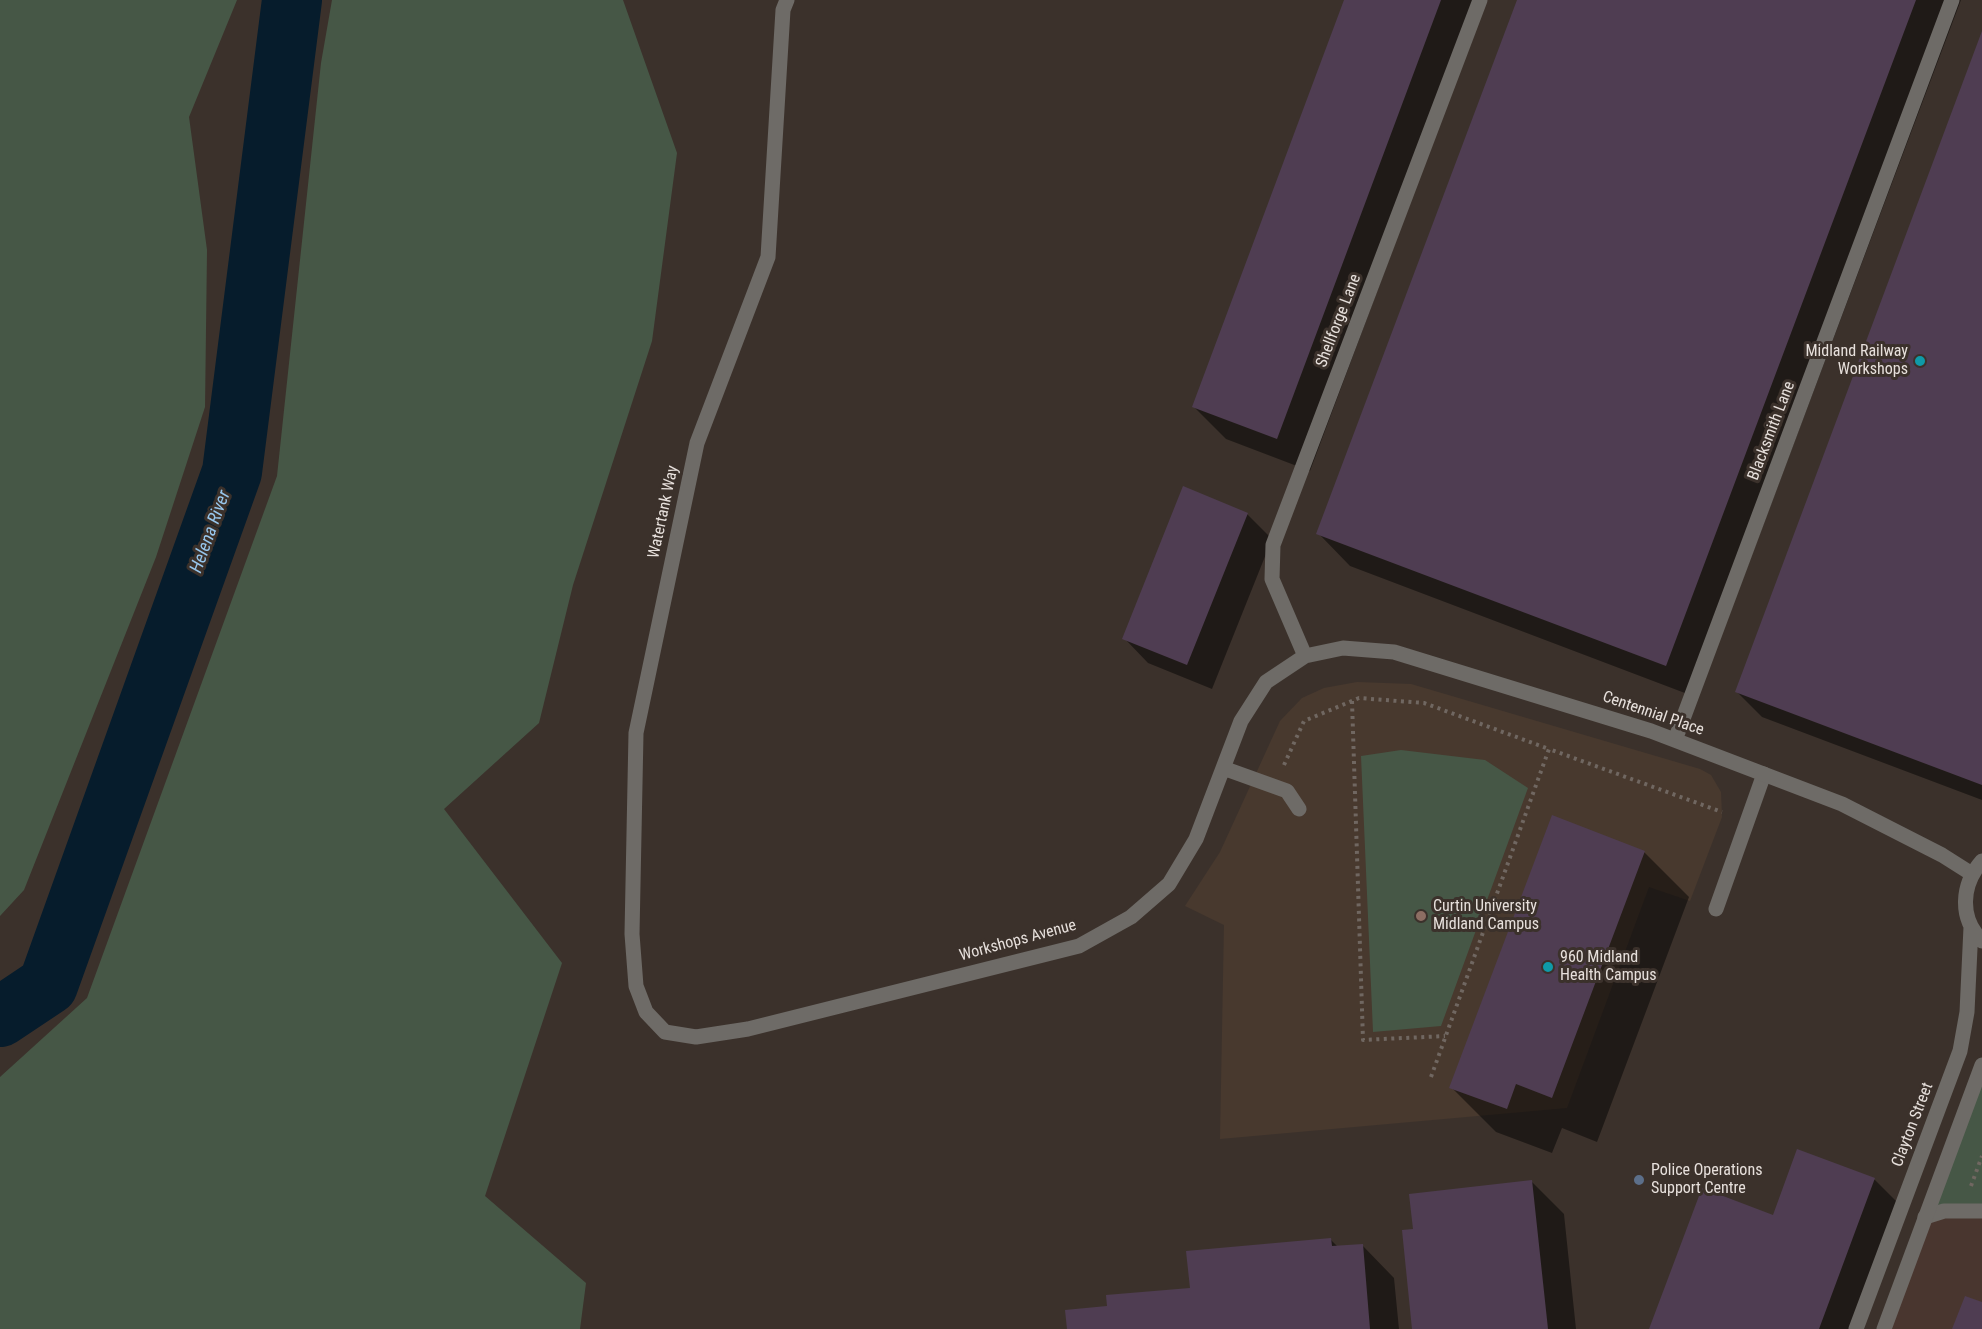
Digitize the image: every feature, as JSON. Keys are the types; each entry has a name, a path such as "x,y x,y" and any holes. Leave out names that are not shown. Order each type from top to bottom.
{"street":[{"name":"Watertank Way","path":"665,1032 646,1012 636,986 632,934 636,733 697,443 768,257 783,10 788,0"},
{"name":"Shellforge Lane","path":"1305,656 1272,579 1273,545 1480,0"},
{"name":"Blacksmith Lane","path":"1675,740 1952,0"},
{"name":"Centennial Place","path":"1305,656 1343,648 1394,652 1652,730 1842,804 1942,855 1972,874"},
{"name":"Workshops Avenue","path":"665,1032 696,1037 748,1029 1079,946 1131,917 1168,884 1196,839 1242,721 1266,682 1305,656"},
{"path":"1223,768 1287,791 1299,809"},
{"path":"1716,909 1764,774"},
{"path":"1982,861 1972,874 1965,891 1965,909 1971,927 1982,941"},
{"name":"Clayton Street","path":"1856,1329 1960,1051 1967,1012 1971,927"},
{"path":"1884,1329 1982,1065"},
{"path":"1925,1217 1944,1211 1982,1211"}],"path":[{"path":"1280,775 1304,721 1359,698 1424,703 1722,812"},
{"path":"1352,701 1363,1040 1445,1036"},
{"path":"1431,1077 1549,749"},
{"path":"1961,1210 1982,1156"}],"shaded area":[{"name":"Curtin University Midland Campus","path":"1357,682 1411,684 1700,769 1711,775 1721,792 1722,817 1690,901 1649,887 1567,1108 1220,1139 1224,925 1185,906 1220,852 1280,721 1302,698 1324,688"},
{"path":"1982,1065 1982,1329 1884,1329"}],"green space":[{"path":"0,0 237,0 189,117 207,250 205,407 156,557 24,890 0,916"},
{"path":"332,0 623,0 677,153 652,341 573,585 539,723 444,809 562,963 485,1196 586,1283 580,1329 0,1329 0,1077 87,998 277,476 321,63"},
{"path":"1401,750 1485,760 1528,788 1441,1026 1373,1032 1361,756"},
{"path":"1982,1065 1982,1211 1925,1217"}],"building":[{"path":"1344,0 1441,0 1277,439 1192,407"},
{"path":"1517,0 1916,0 1666,666 1316,534"},
{"name":"Midland Railway Workshops","path":"1982,31 1982,785 1735,692"},
{"path":"1183,486 1248,513 1187,665 1122,639"},
{"name":"960 Midland Health Campus","path":"1552,815 1645,851 1552,1098 1516,1084 1507,1109 1449,1088"},
{"path":"1797,1149 1875,1178 1819,1329 1649,1329 1702,1188 1773,1215"},
{"path":"1532,1180 1548,1329 1412,1329 1402,1230 1413,1229 1409,1194"},
{"path":"1331,1238 1332,1246 1363,1244 1370,1329 1067,1329 1065,1310 1107,1306 1106,1295 1190,1288 1186,1251"},
{"path":"1965,1296 1982,1302 1982,1329 1952,1329"}],"waterway":[{"name":"Helena River","path":"0,1017 48,985 232,472 292,0"}],"place":[{"name":"Midland Railway Workshops","path":"1920,361"},
{"name":"Curtin University Midland Campus","path":"1421,916"},
{"name":"960 Midland Health Campus","path":"1548,967"},
{"name":"Police Operations Support Centre","path":"1639,1180"}]}
